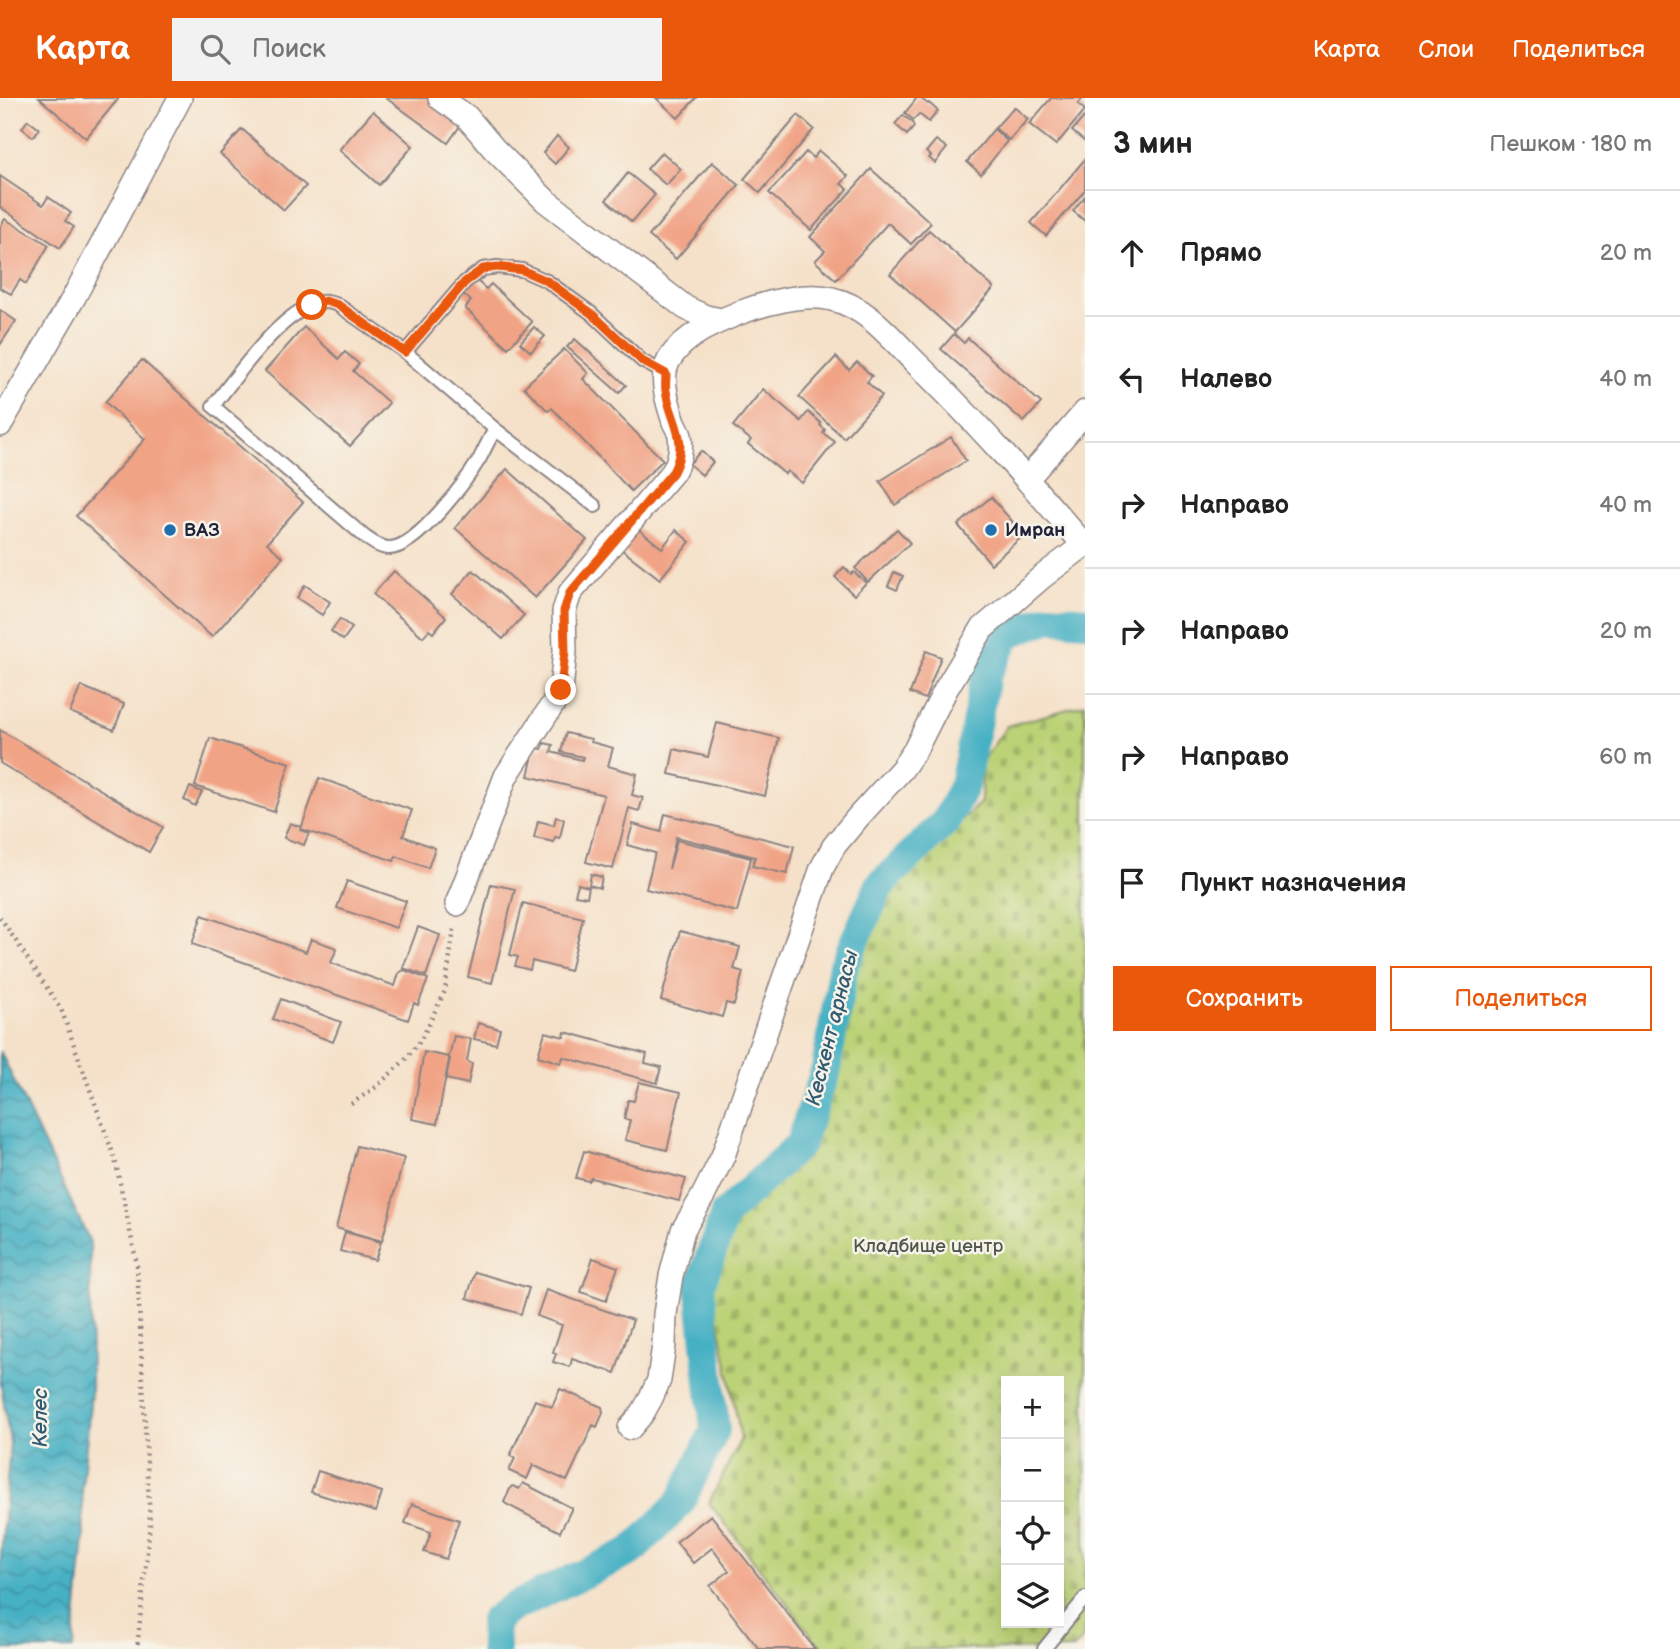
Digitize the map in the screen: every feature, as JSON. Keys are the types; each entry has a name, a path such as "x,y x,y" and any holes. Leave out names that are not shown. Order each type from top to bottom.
{"street":[{"path":"0,425 81,285 180,98"},
{"path":"440,98 467,117 494,149 546,201 686,308 721,320"},
{"path":"457,904 506,776 561,690 565,651 564,611 570,593 678,463 680,436 665,390 668,361 682,344 706,327 745,310 796,297 834,299 863,313 947,392 1085,545 1042,576 982,629 946,689 915,750 902,769 834,846 822,868 723,1156 683,1230 671,1276 659,1380 642,1414 629,1428"},
{"path":"1027,479 1085,412"}],"lane":[{"path":"405,352 465,282 483,269 497,267 522,270 547,281 591,313 642,361 666,374"},
{"path":"495,429 479,460 447,504 417,534 391,549 381,547 365,537 213,406 279,327 298,312 325,301 338,305 405,352 495,429 595,506"},
{"path":"1044,1649 1085,1598"}],"path":[{"path":"351,1104 376,1087 422,1040 445,991 457,904"},
{"path":"0,917 61,1009 115,1159 137,1265 150,1524 137,1649"}],"green space":[{"name":"Кладбище центр","path":"1085,704 1085,1636 1074,1649 822,1649 709,1503 741,1439 712,1287 734,1215 811,1141 827,1096 847,998 870,918 926,855 981,802 982,761 1007,726"}],"water":[{"name":"Келес","path":"0,1051 90,1242 91,1393 82,1488 84,1539 73,1649 0,1649 0,1570 10,1443 0,1378"}],"building":[{"path":"39,98 119,98 86,138"},
{"path":"386,98 439,98 462,123 448,143"},
{"path":"656,98 696,98 678,118"},
{"path":"917,98 938,111 929,122 919,114 913,120 905,113"},
{"path":"1051,98 1083,98 1078,104 1085,110 1056,145 1029,124"},
{"path":"1014,107 1028,119 1009,140 995,128"},
{"path":"373,111 413,146 379,185 339,150"},
{"path":"798,115 814,129 760,193 744,179"},
{"path":"903,115 914,127 907,135 895,124"},
{"path":"1085,116 1085,142 1072,131"},
{"path":"28,120 39,129 33,137 22,128"},
{"path":"242,129 306,186 284,210 220,154"},
{"path":"994,129 1007,141 981,174 967,162"},
{"path":"557,136 569,147 555,164 543,153"},
{"path":"936,140 947,148 935,163 926,152"},
{"path":"819,151 848,176 841,184 848,189 811,230 769,193 806,152 813,158"},
{"path":"662,152 681,169 666,185 647,169"},
{"path":"1085,159 1085,190 1046,236 1031,223"},
{"path":"712,162 739,185 676,259 649,236"},
{"path":"871,169 931,223 911,244 888,223 836,280 815,261 825,251 810,237"},
{"path":"628,173 655,195 632,222 606,200"},
{"path":"0,176 43,205 48,197 71,213 65,221 74,227 60,248 0,207"},
{"path":"1085,196 1085,221 1073,211"},
{"path":"5,219 49,245 26,284 20,280 11,294 0,288 0,227"},
{"path":"929,230 994,288 955,332 890,274"},
{"path":"475,279 486,289 491,284 532,322 508,348 465,308 471,301 462,293"},
{"path":"0,310 16,321 0,345"},
{"path":"304,327 339,359 345,352 359,364 353,371 389,403 350,446 265,371"},
{"path":"534,327 545,336 531,352 520,343"},
{"path":"954,334 964,343 968,338 1041,403 1024,422 941,349"},
{"path":"575,339 626,385 619,393 567,347"},
{"path":"564,349 588,373 583,379 663,460 631,491 552,408 548,411 524,387"},
{"path":"836,357 849,370 857,362 872,376 867,382 882,396 844,438 799,397"},
{"path":"142,360 303,502 267,543 283,557 212,637 76,516 145,439 105,402"},
{"path":"763,389 801,421 808,412 821,423 825,430 823,433 835,442 802,483 787,471 785,474 748,444 751,440 733,426"},
{"path":"951,437 966,461 895,505 880,481"},
{"path":"701,451 713,462 702,475 689,464"},
{"path":"507,469 587,540 535,598 455,528"},
{"name":"Имран","path":"991,497 1024,535 991,564 958,525"},
{"path":"638,529 662,548 676,530 690,542 660,579 621,549"},
{"path":"897,529 910,543 868,582 855,568"},
{"path":"844,567 866,583 854,595 835,577"},
{"path":"473,570 524,615 503,639 452,594"},
{"path":"394,571 446,617 433,633 429,630 423,637 373,594"},
{"path":"894,572 903,576 897,590 888,586"},
{"path":"305,585 330,602 322,615 297,598"},
{"path":"340,619 352,628 343,640 331,631"},
{"path":"926,651 941,657 925,699 910,693"},
{"path":"81,686 124,704 114,730 70,712"},
{"path":"717,723 779,738 765,796 669,774 674,749 708,757"},
{"path":"0,730 163,827 149,852 0,763"},
{"path":"566,733 613,748 608,766 637,774 632,795 643,798 639,811 629,808 613,869 586,862 604,795 528,776 535,747 542,749 544,743 553,745 551,752 582,760 583,757 561,752"},
{"path":"210,738 290,763 274,812 195,786"},
{"path":"319,778 412,810 403,836 435,848 428,868 396,856 394,861 301,829"},
{"path":"190,787 202,792 195,806 184,800"},
{"path":"665,814 794,846 787,874 752,866 755,857 676,837 669,869 677,840 751,858 737,912 646,889 655,853 627,845 633,824 661,832"},
{"path":"556,817 564,819 560,838 555,837 554,842 534,838 538,821 554,825"},
{"path":"290,823 309,833 304,845 284,838"},
{"path":"591,874 602,877 600,888 589,885"},
{"path":"347,881 406,901 396,928 337,908"},
{"path":"491,884 515,889 492,983 468,977"},
{"path":"578,884 589,887 587,897 575,895"},
{"path":"523,903 583,918 570,971 532,961 530,970 515,966 518,957 510,955"},
{"path":"202,915 306,952 311,939 337,948 331,963 395,986 399,973 404,970 428,979 418,1005 414,1003 408,1020 192,944"},
{"path":"418,927 440,935 426,976 403,968"},
{"path":"680,931 740,947 734,969 743,972 734,1005 726,1003 722,1017 661,1000"},
{"path":"281,999 341,1022 333,1042 273,1019"},
{"path":"478,1023 500,1029 496,1044 474,1039"},
{"path":"545,1032 564,1037 565,1032 647,1054 645,1063 661,1067 657,1083 563,1057 561,1063 538,1056"},
{"path":"454,1036 471,1039 467,1061 472,1064 468,1084 446,1079 449,1059 437,1124 412,1119 424,1052 449,1057"},
{"path":"639,1082 681,1092 667,1150 625,1140 630,1120 624,1119 628,1100 634,1101"},
{"path":"357,1146 404,1158 382,1241 336,1228"},
{"path":"584,1151 686,1179 679,1201 591,1178 589,1181 576,1178"},
{"path":"345,1232 381,1242 375,1260 340,1251"},
{"path":"593,1258 618,1267 606,1301 581,1292"},
{"path":"475,1272 529,1288 521,1314 467,1298"},
{"path":"546,1290 633,1320 615,1373 572,1359 570,1367 553,1362 556,1354 553,1352 562,1325 537,1316"},
{"path":"560,1389 602,1407 603,1413 597,1427 593,1425 567,1481 533,1465 527,1479 509,1471 515,1458 510,1456 535,1400 552,1407"},
{"path":"318,1471 382,1492 376,1512 311,1492"},
{"path":"523,1483 572,1508 560,1532 504,1502 511,1487 519,1489"},
{"path":"412,1504 459,1520 446,1559 424,1552 431,1532 405,1523"},
{"path":"711,1515 815,1649 759,1649 710,1586 729,1571 712,1548 693,1563 676,1542"}],"waterway":[{"name":"Кескент арнасы","path":"495,1649 494,1621 511,1608 632,1551 680,1503 715,1430 700,1286 725,1214 800,1144 826,1069 844,965 880,885 946,821 964,785 986,675 1008,634 1049,618 1085,621"}],"place":[{"name":"ВАЗ","path":"170,530"},
{"name":"Имран","path":"991,530"}],"route":[{"path":"312,305 325,301 338,305 405,352 465,282 483,269 497,267 522,270 547,281 591,313 642,361 666,374 665,390 680,436 678,463 570,593 564,611 565,651 561,690"}]}
